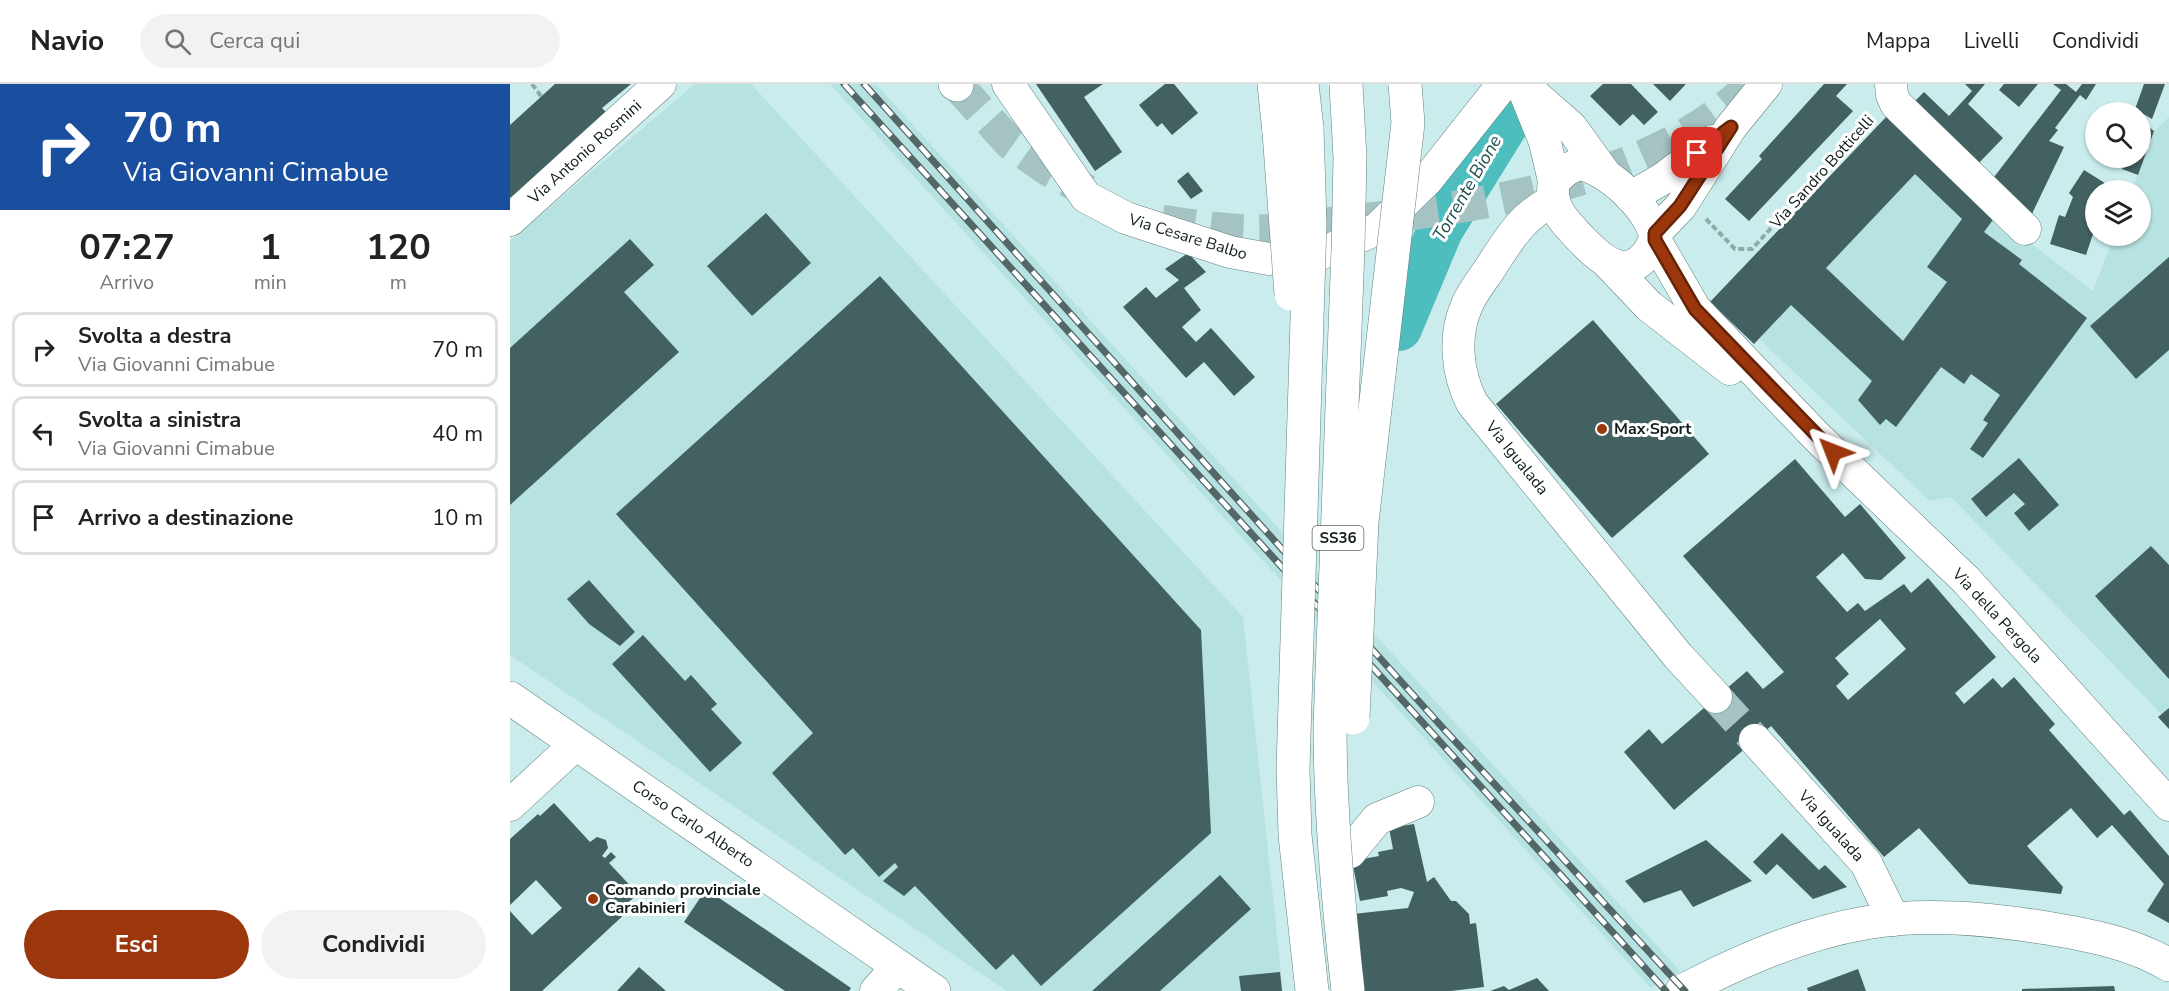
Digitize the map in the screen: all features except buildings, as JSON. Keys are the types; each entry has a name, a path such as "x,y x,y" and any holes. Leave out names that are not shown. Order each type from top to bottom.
{"main road":[{"path":"1274,84 1293,319 1305,366"},
{"name":"SS36","path":"1302,84 1307,128 1310,223 1293,770 1295,835 1312,991"},
{"name":"SS36","path":"1346,84 1350,158 1348,249 1330,725 1330,802 1342,860 1348,991"},
{"path":"1342,860 1353,724 1362,522 1408,123 1405,84"},
{"name":"Corso Carlo Alberto","path":"510,698 864,940 934,991"},
{"path":"1682,991 1742,962 1822,933 1867,922 1894,920 1982,920 2076,933 2120,943 2169,964"}],"street":[{"name":"Via Antonio Rosmini","path":"510,220 660,84"},
{"name":"Via Cesare Balbo","path":"1008,84 1086,196 1101,207 1174,235 1230,252 1269,259 1320,254 1377,229 1427,180 1503,84"},
{"path":"1522,84 1570,127 1605,174"},
{"path":"1522,84 1545,141 1554,190"},
{"path":"1609,264 1623,267 1638,264 1647,255 1655,236 1680,206 1731,127 1766,84"},
{"path":"1891,90 1896,104 2025,230"},
{"path":"1630,197 1664,178 1731,127"},
{"name":"Via Igualada","path":"1605,174 1589,165 1578,164 1566,170 1554,190 1512,234 1467,304 1459,335 1463,385 1479,412 1678,656 1716,697"},
{"name":"Via della Pergola","path":"1605,174 1630,197 1655,236 1695,309 1816,436 1966,580 2169,805"},
{"name":"Via della Pergola","path":"1554,190 1571,228 1649,306 1816,436"},
{"name":"Via Igualada","path":"1755,740 1866,863 1894,920"},
{"path":"510,805 576,744"},
{"path":"1342,860 1377,819 1418,802"},
{"path":"876,991 898,966"}],"path":[{"path":"532,84 541,96"},
{"name":"Via Sandro Botticelli","path":"1704,218 1735,249 1752,249 1891,90"}],"shaded area":[{"path":"695,84 751,84 1243,617 1283,991 1007,991 510,655 510,241"},
{"path":"830,84 876,84 1680,971 1651,988"},
{"path":"1888,115 1995,216 2093,291 2110,246 2151,246 2151,180 2136,180 2140,168 2151,168 2151,139 2154,131 2169,117 2169,722 1951,497 1930,501 1759,339 1710,302"}],"waterway":[{"name":"Torrente Bione","path":"1399,328 1440,230 1510,117"}],"tunnel":[{"path":"1162,221 1221,229 1269,231 1402,215 1510,197 1565,184 1618,166 1668,144 1713,117 1751,84"},
{"path":"957,85 1010,143 1047,169 1087,191"},
{"path":"1716,697 1755,740"}],"railway":[{"path":"844,84 1666,991"},
{"path":"864,84 1442,727 1685,991"}],"place":[{"name":"Max Sport","path":"1602,429"},
{"name":"Comando provinciale Carabinieri","path":"593,899"}],"route":[{"path":"1697,153 1731,127 1680,206 1655,233 1655,240 1695,309 1833,452"}]}
